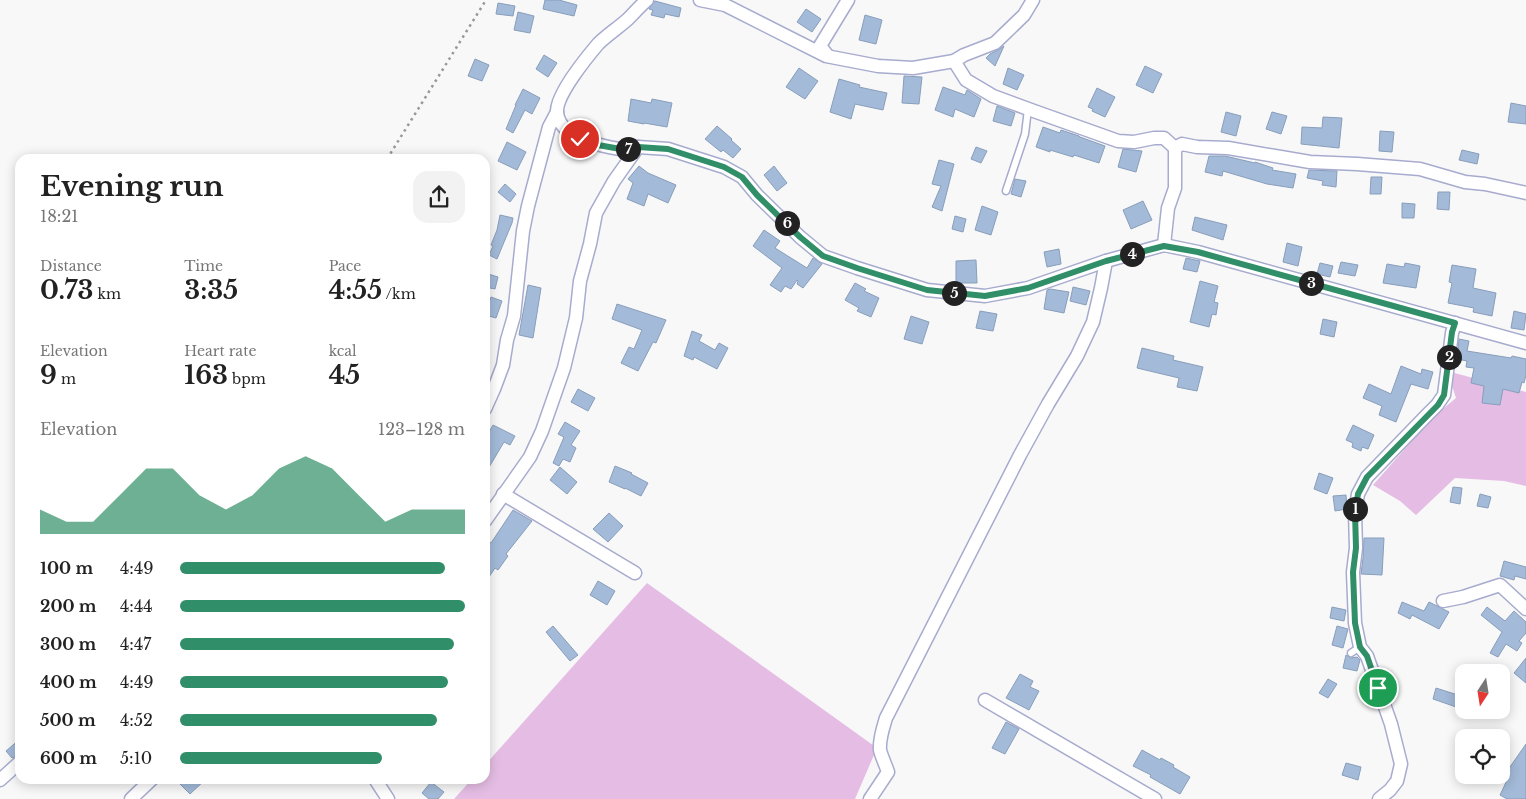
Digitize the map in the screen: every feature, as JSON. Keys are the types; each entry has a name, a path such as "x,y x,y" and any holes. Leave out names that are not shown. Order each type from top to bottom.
{"street":[{"path":"490,398 503,365 507,340 514,316 522,230 542,149 549,127 557,112 559,99 575,73 599,44 629,18 646,0"},
{"path":"700,0 725,5 828,56 878,66 913,68 954,61 995,42 1024,15 1033,0"},
{"path":"828,56 820,46 848,0"},
{"path":"954,61 966,80 993,96 1028,109 1118,141 1134,142 1164,138 1175,148 1175,188 1168,208 1164,246"},
{"path":"557,112 561,122 580,139 616,149 626,150 630,147 668,149 724,167 742,177 757,195 800,237 823,256 927,290 985,296 1028,288 1106,261 1164,246 1198,252 1526,343"},
{"path":"1175,148 1182,144 1197,147 1228,148 1310,162 1420,170 1465,182 1485,184 1526,193"},
{"path":"490,514 530,457 542,431 564,368 576,318 580,281 596,213 614,181 638,147"},
{"path":"870,799 888,772 886,762 880,751 886,718 1020,455 1077,356 1093,322 1106,261"},
{"path":"1379,799 1390,790 1396,781 1401,764 1390,724 1367,656 1355,650 1353,572 1356,548 1355,512 1358,494 1367,477 1438,405 1444,395 1452,332 1455,323"},
{"path":"503,494 635,573"},
{"path":"1443,600 1500,585 1526,609"},
{"path":"985,700 1155,799"},
{"path":"0,780 15,766"},
{"path":"131,799 147,784"},
{"path":"378,784 388,799"}],"lane":[{"path":"1006,191 1025,134 1028,109"}],"path":[{"path":"389,154 486,0"}],"shaded area":[{"path":"1447,371 1526,392 1526,486 1504,481 1455,478 1416,515 1400,501 1373,485 1432,418 1456,398"},
{"path":"647,583 877,748 855,799 454,799 468,784 490,784 490,759"}],"building":[{"path":"545,0 559,0 577,5 574,16 543,9"},
{"path":"655,1 681,8 679,17 665,14 664,18 651,15 653,10 649,9"},
{"path":"498,3 515,6 513,16 496,14"},
{"path":"806,9 821,19 812,32 797,22"},
{"path":"518,12 534,16 530,33 514,30"},
{"path":"865,15 882,20 876,44 859,40"},
{"path":"1004,46 995,66 986,58"},
{"path":"544,55 557,63 548,77 536,69"},
{"path":"475,59 489,65 482,81 468,76"},
{"path":"1145,66 1162,74 1153,93 1136,85"},
{"path":"799,68 818,81 805,99 786,87"},
{"path":"1008,68 1024,75 1017,90 1003,84"},
{"path":"904,76 922,77 919,104 902,103"},
{"path":"839,79 860,85 859,87 887,93 883,110 855,104 851,119 830,112"},
{"path":"943,87 965,95 967,90 981,99 974,117 955,109 953,117 935,110"},
{"path":"1097,88 1115,97 1105,117 1088,107"},
{"path":"523,89 540,98 532,114 525,110 513,133 506,129"},
{"path":"631,99 651,103 652,99 672,103 667,127 628,121"},
{"path":"1511,103 1526,106 1526,124 1508,122"},
{"path":"997,106 1015,113 1011,126 993,121"},
{"path":"1226,112 1241,116 1236,136 1221,132"},
{"path":"1272,112 1287,116 1281,134 1266,129"},
{"path":"1323,117 1342,118 1339,148 1301,144 1302,127 1322,128"},
{"path":"717,126 741,149 733,158 723,150 721,152 705,139"},
{"path":"1043,127 1060,133 1061,130 1105,146 1099,163 1074,155 1073,157 1036,147"},
{"path":"1380,131 1394,132 1392,152 1379,151"},
{"path":"507,142 526,152 517,170 498,161"},
{"path":"976,147 987,151 981,163 971,159"},
{"path":"1123,149 1142,151 1136,172 1118,167"},
{"path":"1462,150 1479,154 1477,164 1459,160"},
{"path":"1209,156 1225,156 1255,162 1273,168 1272,170 1296,174 1293,188 1267,184 1223,171 1222,176 1205,172"},
{"path":"939,160 954,164 942,211 932,207 941,186 932,184"},
{"path":"639,166 648,173 676,185 668,203 648,194 644,206 627,199 633,183 628,179"},
{"path":"774,166 787,183 777,191 764,175"},
{"path":"1309,170 1337,171 1336,187 1322,185 1323,181 1307,178"},
{"path":"1371,177 1382,177 1381,194 1370,194"},
{"path":"1015,179 1026,181 1021,197 1011,194"},
{"path":"505,184 516,194 510,202 498,192"},
{"path":"1438,192 1450,192 1449,210 1437,209"},
{"path":"1143,201 1152,220 1131,229 1123,210"},
{"path":"1402,203 1415,204 1414,218 1402,218"},
{"path":"982,206 998,212 991,235 975,230"},
{"path":"500,215 513,218 497,259 490,256 490,253"},
{"path":"955,216 966,219 963,232 952,229"},
{"path":"1195,217 1227,225 1223,240 1192,230"},
{"path":"764,230 780,241 775,248 807,268 813,258 822,264 803,288 797,284 797,280 791,289 785,286 781,292 770,285 782,268 753,246"},
{"path":"1287,243 1302,247 1298,266 1283,262"},
{"path":"1059,249 1061,264 1047,267 1044,252"},
{"path":"1186,258 1200,261 1197,272 1183,269"},
{"path":"976,260 977,283 956,283 956,261"},
{"path":"1341,262 1358,265 1355,276 1338,273"},
{"path":"1320,263 1333,266 1330,277 1317,274"},
{"path":"1405,263 1420,266 1416,288 1383,283 1387,264 1404,267"},
{"path":"1452,265 1476,269 1473,288 1496,293 1492,316 1473,312 1474,308 1448,303 1452,283 1449,282"},
{"path":"490,275 498,277 495,289 490,288"},
{"path":"1200,281 1218,286 1214,302 1218,303 1216,315 1212,314 1209,327 1190,322"},
{"path":"855,283 866,289 864,291 879,298 871,317 857,311 859,308 845,300"},
{"path":"528,285 541,288 533,338 519,335"},
{"path":"1073,287 1090,291 1086,305 1070,301"},
{"path":"1047,290 1069,292 1064,313 1044,309"},
{"path":"491,297 502,301 496,318 490,316"},
{"path":"617,304 666,320 656,343 653,342 638,371 621,363 629,347 634,349 642,330 612,319"},
{"path":"980,311 997,314 993,331 976,328"},
{"path":"1514,311 1526,314 1524,330 1511,328"},
{"path":"911,316 929,322 922,344 904,339"},
{"path":"1323,319 1337,322 1334,337 1320,334"},
{"path":"692,331 702,335 699,341 715,350 719,343 728,348 717,369 694,357 693,360 684,356"},
{"path":"1459,339 1469,341 1467,351 1526,359 1526,375 1519,393 1503,389 1500,405 1482,403 1484,386 1471,383 1474,368 1466,367 1467,361 1457,359"},
{"path":"1142,348 1174,356 1173,360 1203,367 1197,391 1177,387 1179,378 1137,368"},
{"path":"1401,366 1421,374 1422,369 1433,372 1428,389 1411,384 1396,422 1379,415 1382,406 1363,398 1369,384 1391,394"},
{"path":"578,389 595,398 588,411 571,402"},
{"path":"565,422 580,431 571,445 576,448 570,462 563,459 559,466 553,463 564,437 558,434"},
{"path":"493,425 515,436 510,445 504,442 490,466 490,430"},
{"path":"1353,425 1374,435 1368,449 1362,447 1361,451 1352,447 1353,443 1346,440"},
{"path":"615,466 632,473 648,483 641,496 609,482"},
{"path":"560,467 577,482 567,494 550,480"},
{"path":"1319,473 1333,478 1327,494 1314,489"},
{"path":"1453,487 1462,488 1460,504 1450,502"},
{"path":"1480,494 1491,497 1488,508 1477,506"},
{"path":"1346,495 1347,509 1335,511 1333,496"},
{"path":"513,510 532,521 506,554 508,556 498,570 495,568 490,576 491,543"},
{"path":"609,513 623,526 608,542 593,529"},
{"path":"1364,538 1384,538 1382,575 1361,574"},
{"path":"1504,561 1526,567 1526,579 1515,576 1514,580 1500,576"},
{"path":"598,581 615,591 607,605 590,595"},
{"path":"1402,602 1424,611 1429,602 1449,612 1439,629 1412,615 1410,619 1398,613"},
{"path":"1332,607 1346,610 1344,621 1330,618"},
{"path":"1487,607 1505,621 1514,611 1526,622 1526,633 1519,641 1522,643 1517,651 1506,644 1498,657 1490,653 1502,632 1481,615"},
{"path":"553,626 578,655 570,661 546,632"},
{"path":"1337,626 1348,629 1343,648 1332,645"},
{"path":"1346,655 1351,658 1357,657 1360,660 1357,671 1343,668"},
{"path":"1526,658 1526,683 1514,673"},
{"path":"1020,674 1033,681 1030,687 1039,691 1029,710 1006,698"},
{"path":"1328,679 1337,684 1328,698 1319,693"},
{"path":"1436,688 1455,694 1455,707 1433,699"},
{"path":"1006,722 1019,729 1005,754 992,748"},
{"path":"15,743 15,756 12,758 6,751"},
{"path":"1526,744 1526,799 1507,799 1500,795 1505,784 1510,784 1510,767"},
{"path":"1142,750 1174,765 1173,767 1190,777 1180,794 1133,766"},
{"path":"1346,763 1361,767 1358,780 1342,775"},
{"path":"180,784 201,784 190,794"},
{"path":"429,784 434,784 444,792 438,799 429,799 422,793"}],"route":[{"path":"580,139 616,149 626,150 630,147 638,147 668,149 724,167 742,177 757,195 800,237 823,256 927,290 985,296 1028,288 1106,261 1164,246 1198,252 1455,323 1452,332 1444,395 1438,405 1367,477 1358,494 1355,512 1356,548 1353,572 1355,623 1360,647 1367,656 1378,688"}]}
